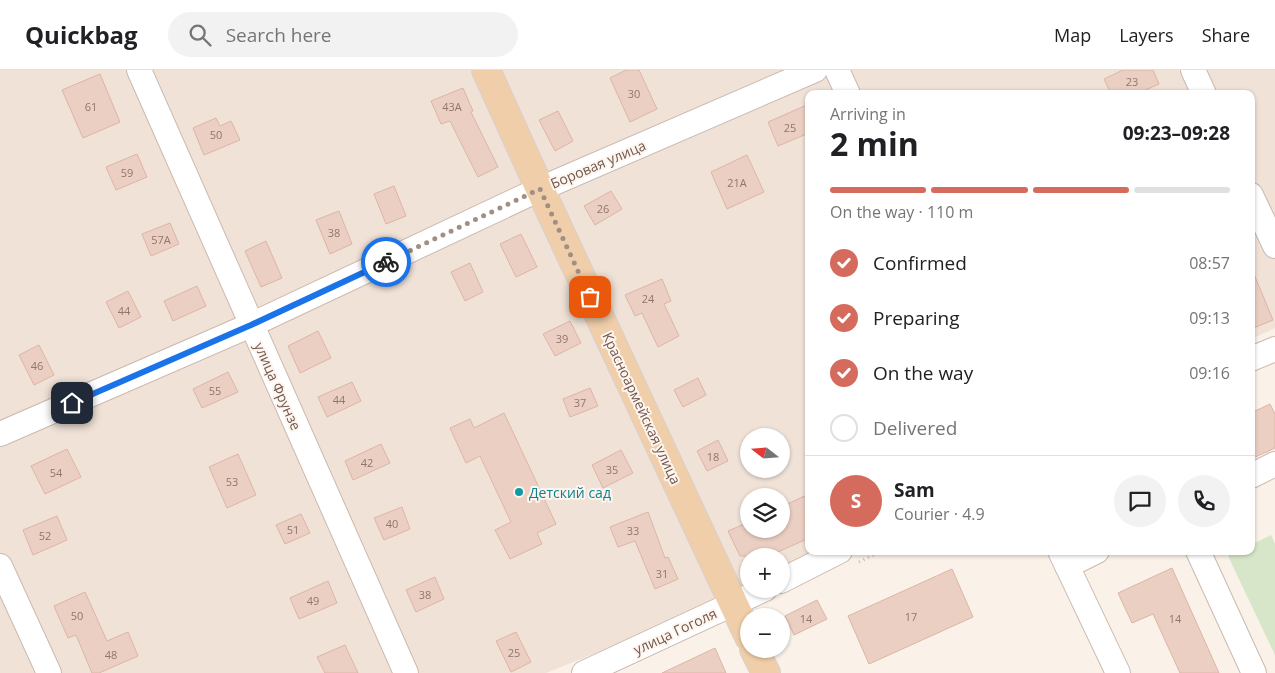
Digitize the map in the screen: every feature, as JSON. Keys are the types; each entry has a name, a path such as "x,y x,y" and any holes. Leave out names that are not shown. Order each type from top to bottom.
{"main road":[{"name":"Красноармейская улица","path":"486,70 740,617"},
{"path":"758,658 766,673"}],"street":[{"name":"улица Фрунзе","path":"139,70 406,673"},
{"name":"Боровая улица","path":"0,434 251,325 540,189 815,70"},
{"path":"837,70 846,90"},
{"path":"1193,70 1202,90"},
{"path":"1255,204 1275,246"},
{"path":"1255,357 1275,349"},
{"path":"790,576 832,555"},
{"path":"1078,555 1064,558 1118,673"},
{"path":"1200,555 1254,673"},
{"path":"0,566 49,673"},
{"name":"улица Гоголя","path":"584,673 746,598"}],"shaded area":[{"path":"0,70 1275,70 1275,328 1255,337 1255,90 805,90 805,555 811,555 790,566 790,548 740,548 740,590 690,615 546,673 0,673"}],"green space":[{"path":"1271,535 1275,544 1275,655 1228,556 1255,555 1255,543"}],"building":[{"path":"626,70 639,70 657,109 630,122 610,78"},
{"path":"1123,70 1153,70 1159,84 1146,90 1109,90 1104,79"},
{"path":"100,74 120,122 83,138 62,90"},
{"path":"463,88 473,111 471,112 498,167 478,177 450,121 441,124 431,101"},
{"path":"805,106 805,135 778,146 768,122"},
{"path":"558,111 573,141 555,151 539,120"},
{"path":"216,118 220,126 231,121 240,140 204,155 193,128"},
{"path":"137,154 147,177 116,190 106,167"},
{"path":"747,155 764,192 727,209 711,172"},
{"path":"394,186 406,216 386,224 374,194"},
{"path":"611,191 622,209 595,225 584,206"},
{"path":"339,211 352,244 330,254 316,220"},
{"path":"170,223 179,244 151,256 142,234"},
{"path":"521,234 537,267 516,277 500,244"},
{"path":"266,241 282,278 261,287 245,251"},
{"path":"470,263 483,292 465,301 451,272"},
{"path":"1255,277 1273,320 1255,327"},
{"path":"662,279 671,301 664,304 679,336 658,347 642,313 635,316 625,295"},
{"path":"197,286 206,306 173,321 164,301"},
{"path":"128,291 141,317 119,328 106,302"},
{"path":"570,321 581,343 555,356 543,334"},
{"path":"318,331 331,358 300,373 288,346"},
{"path":"39,345 54,375 34,385 19,355"},
{"path":"228,372 238,392 202,408 193,389"},
{"path":"698,378 706,395 683,407 674,390"},
{"path":"352,382 361,401 327,417 318,397"},
{"path":"590,388 598,406 570,417 563,399"},
{"path":"1270,404 1275,414 1275,448 1255,457 1255,411"},
{"name":"Детский сад","path":"504,413 556,524 537,533 542,544 510,559 495,530 511,522 480,456 466,463 450,428 470,419 474,428"},
{"path":"718,440 728,461 707,471 697,451"},
{"path":"381,444 390,463 353,480 345,461"},
{"path":"67,449 81,477 45,494 31,466"},
{"path":"621,450 633,473 603,488 592,465"},
{"path":"238,454 256,495 227,508 209,467"},
{"path":"805,496 805,540 787,548 740,548 740,556 728,531 740,526 740,538 790,538 790,503"},
{"path":"402,507 410,529 384,540 374,518"},
{"path":"648,512 665,558 668,557 678,579 655,589 635,541 618,547 610,527"},
{"path":"301,514 310,533 285,544 276,525"},
{"path":"57,516 67,540 33,555 23,530"},
{"path":"1172,568 1219,673 1180,673 1153,614 1132,623 1118,593"},
{"path":"952,569 973,617 869,664 848,616"},
{"path":"435,577 444,599 416,612 406,590"},
{"path":"328,581 337,603 299,619 290,598"},
{"path":"85,592 107,641 128,632 138,656 99,673 92,673 76,635 68,638 54,606"},
{"path":"817,600 827,619 794,635 790,627 790,614"},
{"path":"516,632 531,662 511,672 496,641"},
{"path":"345,645 358,673 325,673 317,657"},
{"path":"715,648 726,673 662,673"}],"way so far":[{"path":"386,262 540,189 590,297"}],"place":[{"name":"Детский сад","path":"519,492"}],"route":[{"path":"72,403 251,325 386,262"}]}
